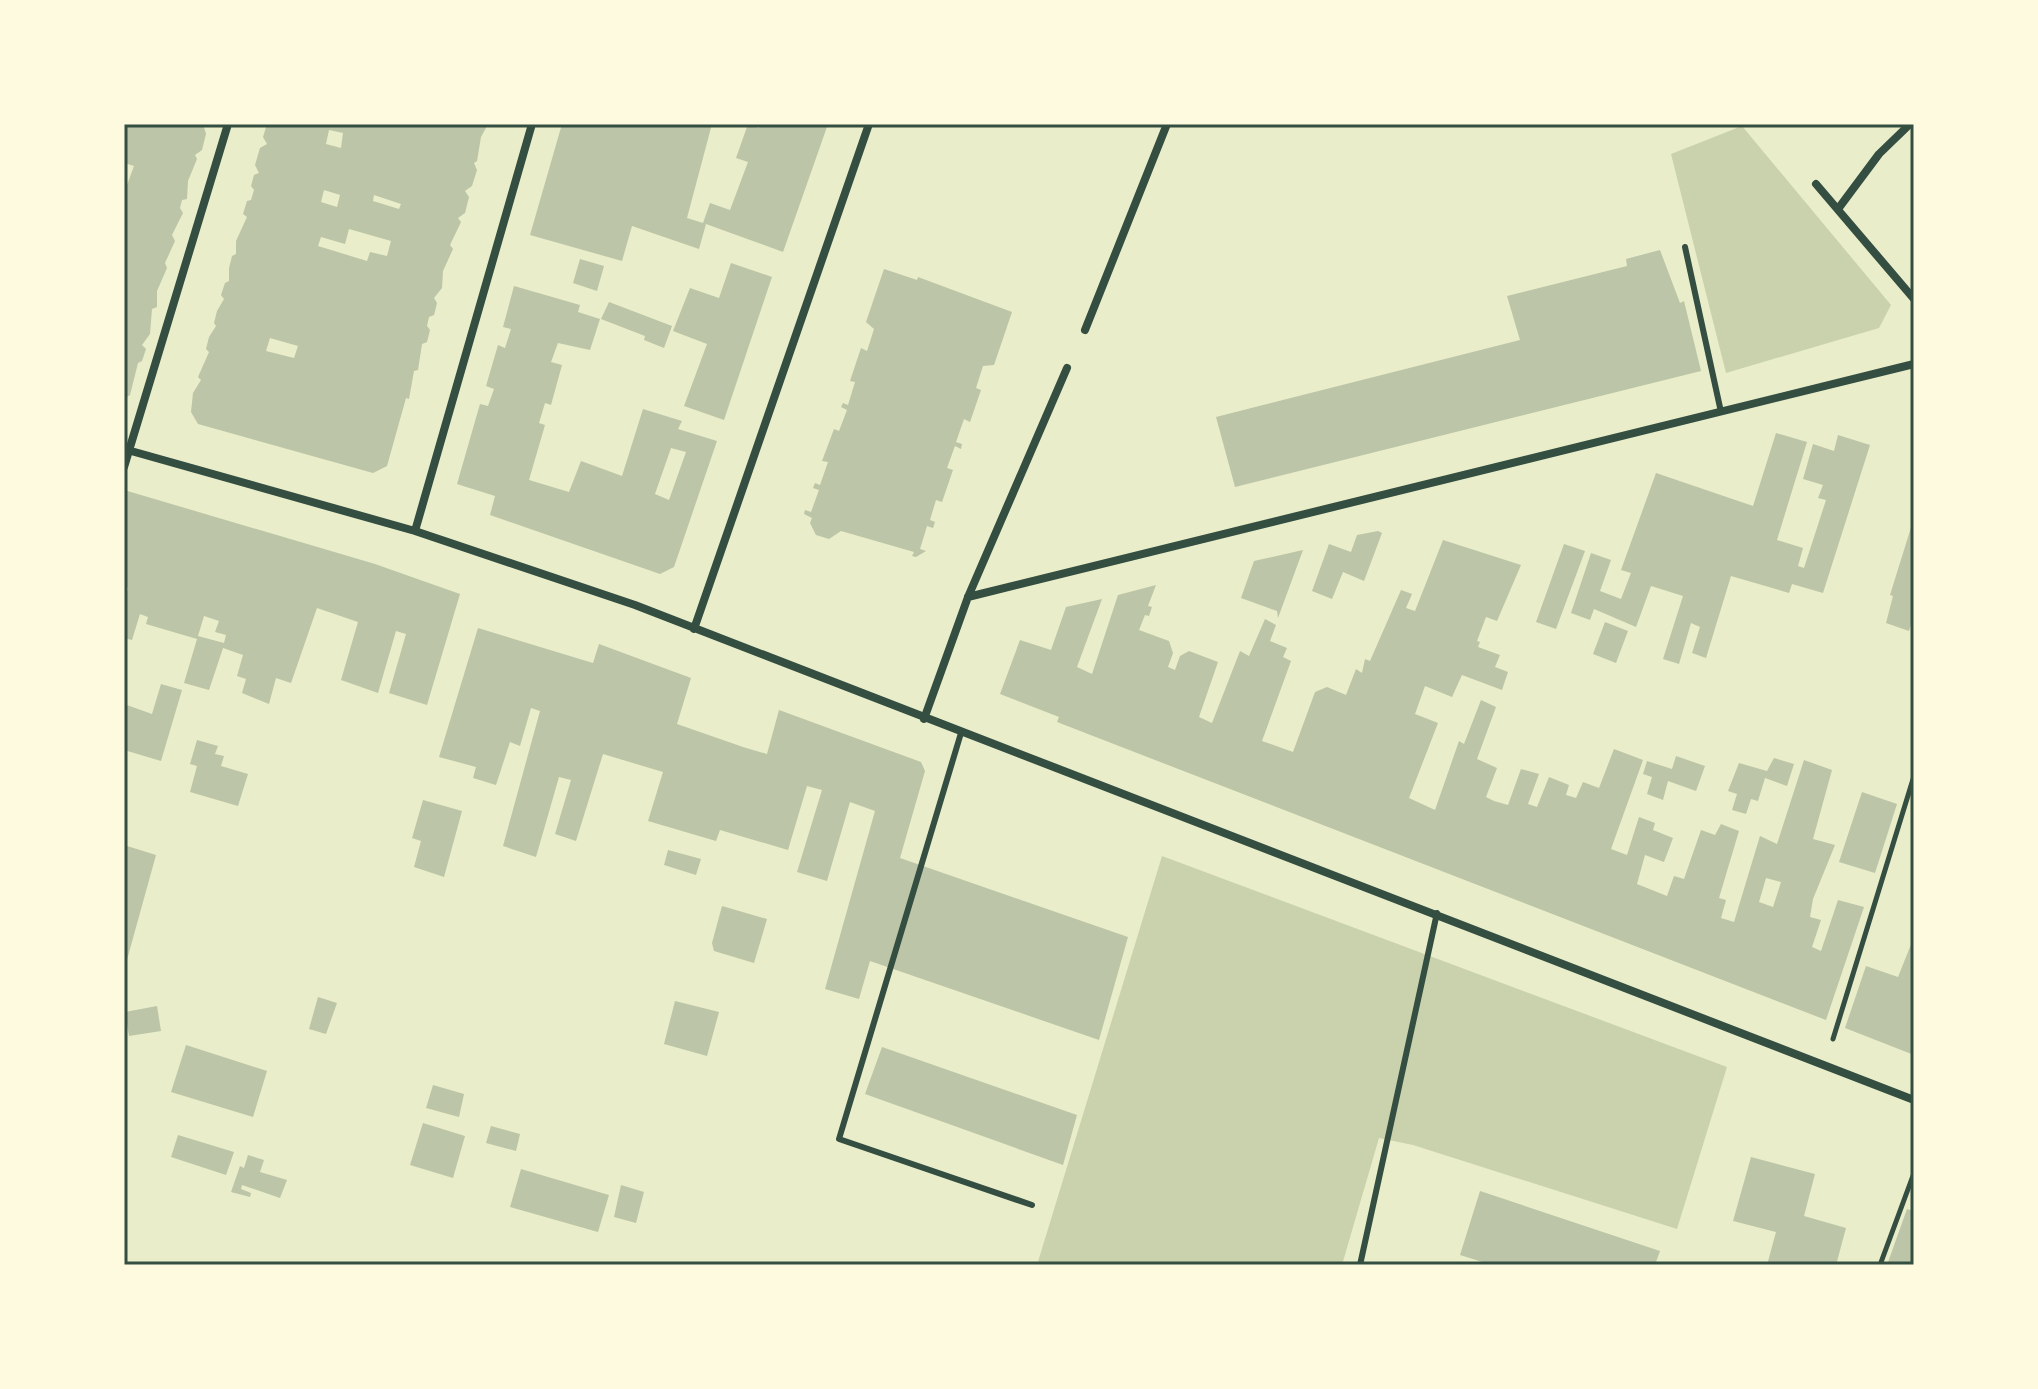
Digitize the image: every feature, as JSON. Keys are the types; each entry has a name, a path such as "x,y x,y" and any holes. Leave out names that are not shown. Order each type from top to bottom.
{"street":[{"path":"124,467 228,124"},
{"path":"415,531 532,124"},
{"path":"694,629 869,124"},
{"path":"1085,330 1167,124"},
{"path":"1838,209 1879,154 1910,124"},
{"path":"1816,184 1914,299"},
{"path":"968,597 1914,364"},
{"path":"924,719 968,597 1067,368"},
{"path":"127,450 415,531 694,629 1437,913 1914,1100"}],"lane":[{"path":"1685,247 1721,412"},
{"path":"961,733 839,1139 1032,1205"},
{"path":"1360,1265 1437,913"}],"path":[{"path":"1825,1063 1914,776"},
{"path":"1880,1265 1914,1173"}],"green space":[{"path":"1742,126 1891,305 1879,328 1726,373 1671,154"},
{"path":"1162,856 1727,1067 1677,1229 1413,1145 1379,1138 1342,1265 1037,1265"}],"building":[{"path":"124,124 203,124 206,134 202,150 195,155 197,159 188,181 187,199 182,200 180,208 183,213 172,235 175,241 157,291 157,307 152,309 150,334 142,345 146,349 142,361 138,363 130,395 124,399 124,193 134,166 124,163"},
{"path":"267,124 488,124 474,163 477,170 472,186 465,191 469,197 465,213 458,218 461,222 450,245 453,249 443,271 442,288 434,298 437,303 434,315 429,317 427,342 422,344 418,370 414,371 409,399 406,398 387,466 373,473 198,424 191,412 193,393 201,380 198,377 209,352 206,349 209,337 216,326 217,311 224,299 221,295 225,283 229,281 236,241 247,217 243,214 254,190 251,186 254,175 259,173 255,165 260,148 267,144 263,137","holes":["329,130 343,133 341,148 326,144","324,190 340,195 337,207 321,202","374,195 401,204 399,209 373,201","349,229 391,241 387,256 370,252 367,261 318,246 321,237 345,244","270,338 298,346 294,358 266,351"]},
{"path":"562,124 712,124 687,218 703,223 710,203 730,210 748,162 736,158 748,124 759,128 761,124 828,124 783,252 706,224 699,249 632,226 622,261 530,235"},
{"path":"1660,250 1680,303 1684,301 1701,371 1235,487 1216,417 1520,340 1507,296 1627,266 1626,259"},
{"path":"580,259 604,266 597,291 573,283"},
{"path":"731,263 772,277 724,420 684,406 707,344 673,331 690,288 719,298"},
{"path":"884,269 917,280 918,277 1012,312 994,365 983,366 976,388 981,390 970,422 964,419 956,442 962,444 961,449 955,446 947,468 953,470 942,502 936,500 930,520 935,522 933,528 927,526 920,549 926,551 916,557 912,556 914,552 841,531 829,539 816,535 810,523 812,518 804,514 805,510 811,512 819,490 813,488 815,483 820,485 828,462 822,461 834,429 839,431 847,410 841,407 843,403 848,405 855,382 850,381 861,348 867,351 874,329 866,322"},
{"path":"514,286 580,305 578,312 600,319 590,350 558,343 551,362 562,365 551,405 545,403 539,423 545,425 529,480 569,492 581,461 622,476 643,409 682,421 678,429 717,441 674,567 660,574 490,515 495,496 457,484 480,404 488,406 494,389 486,386 498,345 505,348 511,329 503,327","holes":["671,448 686,452 669,500 655,494"]},
{"path":"609,302 672,326 664,348 644,340 645,336 601,319"},
{"path":"1776,433 1807,442 1777,540 1803,548 1798,566 1804,568 1826,500 1818,498 1823,485 1803,479 1813,444 1834,451 1838,435 1870,445 1823,593 1792,584 1789,593 1731,576 1706,658 1692,653 1700,627 1691,623 1679,664 1663,659 1683,596 1651,586 1636,627 1594,609 1590,620 1571,613 1591,553 1611,560 1600,591 1621,599 1631,573 1621,570 1656,473 1753,506"},
{"path":"124,490 375,564 460,594 427,705 389,693 406,634 396,631 378,693 341,680 358,622 317,608 291,683 276,678 269,704 242,693 246,679 237,676 243,655 223,648 209,690 184,683 197,639 146,624 148,617 140,614 132,640 124,638 124,601 128,588 124,586","holes":["204,616 219,621 215,632 226,635 224,643 198,636"]},
{"path":"1913,521 1914,614 1909,631 1886,623 1893,596 1890,595"},
{"path":"1382,533 1364,581 1343,572 1332,599 1312,591 1329,544 1351,552 1357,535"},
{"path":"1443,540 1521,565 1497,621 1486,617 1477,641 1480,642 1478,647 1500,655 1495,667 1508,672 1502,690 1462,675 1452,697 1425,686 1415,714 1438,723 1409,798 1435,810 1459,741 1464,744 1481,700 1496,707 1477,759 1497,768 1486,797 1494,801 1508,805 1521,769 1539,774 1528,804 1537,807 1549,777 1569,785 1566,795 1576,798 1583,782 1599,788 1614,749 1643,760 1611,849 1627,855 1639,817 1655,823 1653,830 1673,838 1664,862 1645,855 1637,884 1667,896 1674,876 1684,879 1701,830 1715,835 1721,824 1739,831 1719,898 1726,900 1721,918 1734,922 1760,836 1777,844 1804,760 1832,770 1813,839 1835,845 1813,899 1810,917 1821,920 1812,947 1821,951 1838,900 1864,907 1826,1020 1057,722 1059,717 1000,694 1020,640 1051,650 1066,607 1102,599 1077,667 1092,674 1118,595 1156,585 1148,606 1152,607 1149,616 1145,615 1139,630 1169,641 1173,653 1168,667 1175,670 1180,656 1189,651 1218,662 1199,717 1212,723 1240,651 1249,656 1265,619 1276,625 1270,641 1287,648 1283,657 1291,661 1262,741 1293,752 1315,692 1327,687 1346,695 1356,669 1362,673 1365,659 1370,661 1401,590 1412,594 1406,608 1415,611","holes":["1766,878 1781,882 1773,907 1759,902"]},
{"path":"1564,544 1585,551 1556,629 1536,622"},
{"path":"1303,550 1278,618 1277,611 1241,598 1254,561"},
{"path":"1605,622 1628,631 1616,663 1593,654"},
{"path":"478,628 593,663 599,644 691,678 677,724 743,747 767,754 779,710 921,762 925,771 900,858 1128,937 1099,1040 870,961 859,999 825,989 875,811 850,802 827,881 797,872 822,790 807,786 788,850 720,830 716,841 648,821 663,772 603,754 576,841 555,834 571,780 559,777 536,857 503,846 540,711 531,708 520,746 510,742 496,785 473,778 476,767 439,757"},
{"path":"161,684 182,690 161,761 124,750 124,704 152,714"},
{"path":"197,740 218,746 215,754 224,756 221,766 248,774 238,806 190,792 197,766 190,764"},
{"path":"1676,756 1705,766 1696,791 1668,781 1663,800 1647,794 1652,777 1643,774 1647,761 1672,769"},
{"path":"1774,758 1794,764 1787,786 1765,778 1758,801 1751,799 1746,814 1732,810 1737,794 1728,791 1739,763 1767,771"},
{"path":"1862,792 1897,804 1875,873 1839,862"},
{"path":"423,800 462,811 444,877 414,867 421,841 412,838"},
{"path":"124,845 156,855 125,967 124,967"},
{"path":"668,850 701,859 696,875 664,865"},
{"path":"722,906 767,919 754,963 714,951 712,943"},
{"path":"1914,937 1914,1055 1845,1028 1866,966 1898,977"},
{"path":"318,997 337,1003 326,1034 309,1029"},
{"path":"675,1001 719,1012 707,1056 664,1044"},
{"path":"157,1006 161,1031 129,1036 125,1012"},
{"path":"186,1045 267,1071 253,1117 171,1092"},
{"path":"882,1047 1077,1115 1063,1165 865,1094"},
{"path":"433,1085 464,1094 459,1117 426,1108"},
{"path":"423,1123 465,1136 453,1178 410,1165"},
{"path":"491,1126 520,1134 516,1151 486,1143"},
{"path":"178,1135 234,1152 226,1175 171,1157"},
{"path":"248,1155 264,1160 260,1172 287,1180 280,1198 242,1185 241,1189 251,1193 250,1197 231,1192 240,1166 244,1168"},
{"path":"1751,1157 1815,1174 1804,1216 1846,1228 1836,1265 1767,1265 1776,1232 1733,1221"},
{"path":"521,1169 609,1195 598,1232 510,1207"},
{"path":"621,1185 644,1192 636,1223 614,1217"},
{"path":"1480,1191 1660,1251 1655,1265 1492,1265 1460,1255"},
{"path":"1907,1209 1914,1211 1914,1265 1887,1265"}]}
